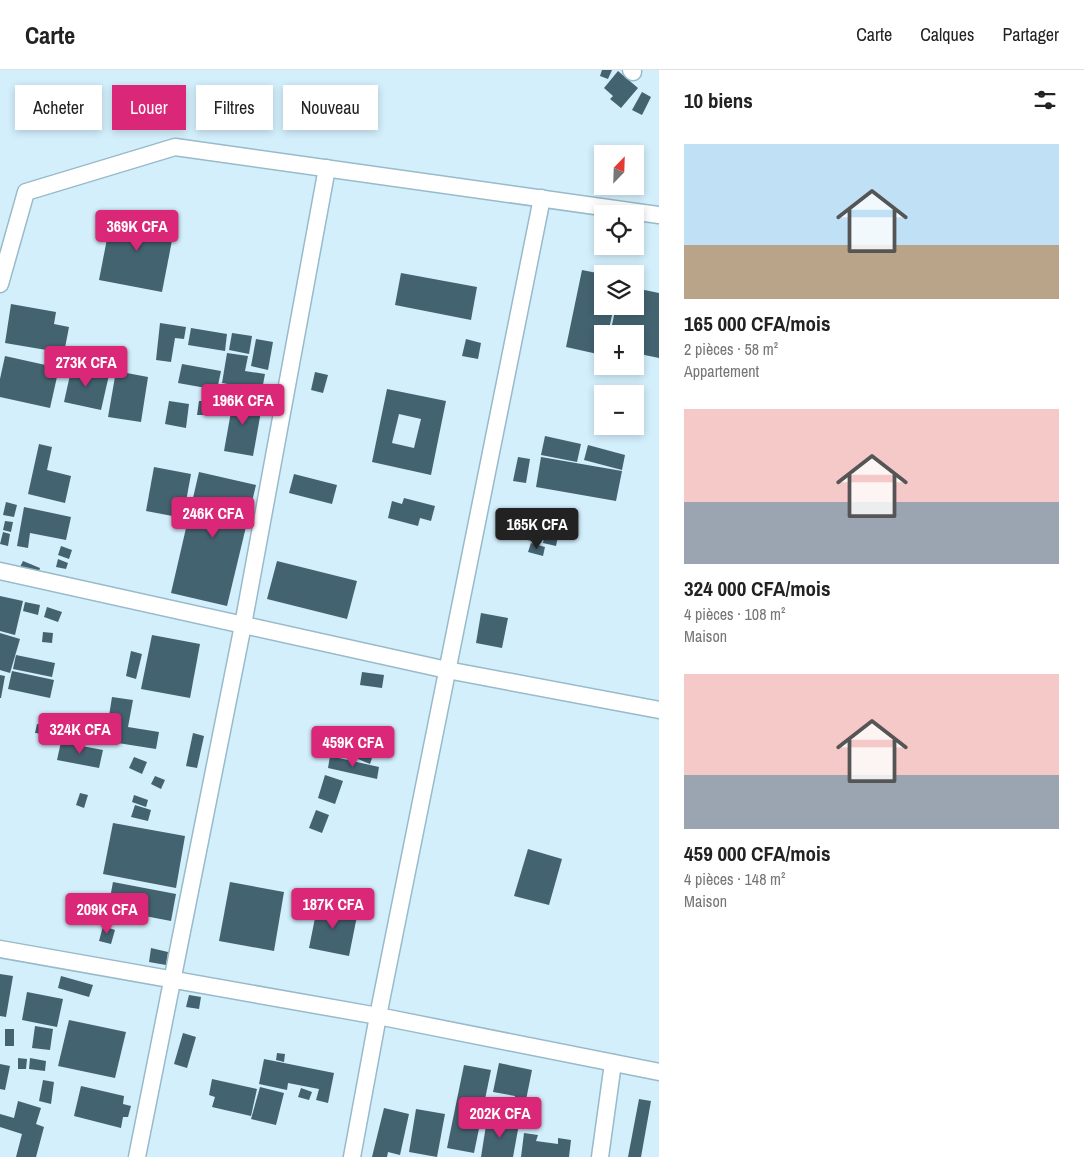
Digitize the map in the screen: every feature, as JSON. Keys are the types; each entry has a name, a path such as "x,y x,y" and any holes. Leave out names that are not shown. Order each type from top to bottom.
{"street":[{"path":"0,284 26,192 175,147 659,215"},
{"path":"138,1157 243,625 327,168"},
{"path":"352,1157 378,1016 542,198"},
{"path":"0,571 447,670 659,710"},
{"path":"0,949 378,1016 659,1072"},
{"path":"600,1157 613,1063"}],"building":[{"path":"602,70 612,70 608,79 600,76"},
{"path":"618,71 638,88 621,108 610,99 613,96 604,88"},
{"path":"642,92 651,97 642,115 632,110"},
{"path":"112,213 175,225 162,292 99,280"},
{"path":"582,270 594,272 594,315 612,315 610,325 594,325 594,353 566,347"},
{"path":"401,273 477,287 471,320 395,305"},
{"path":"644,290 659,293 659,358 644,355 644,325 612,325 614,315 644,315"},
{"path":"11,304 56,312 54,324 69,327 64,353 5,343"},
{"path":"160,323 186,327 184,339 175,338 171,362 156,360"},
{"path":"191,328 227,334 225,351 188,345"},
{"path":"232,333 252,336 249,354 229,350"},
{"path":"256,339 273,342 268,370 251,366"},
{"path":"466,339 481,343 478,359 462,356"},
{"path":"227,353 248,356 245,371 265,374 262,390 222,383"},
{"path":"5,356 59,368 50,408 0,397 0,379"},
{"path":"182,364 221,371 217,390 178,383"},
{"path":"72,366 109,375 101,410 64,402"},
{"path":"116,371 148,377 141,422 108,417"},
{"path":"315,372 328,375 323,393 311,390"},
{"path":"387,389 446,401 431,475 372,462","holes":["399,414 421,419 414,448 392,443"]},
{"path":"234,395 263,400 253,456 224,451"},
{"path":"169,401 189,404 186,428 165,424"},
{"path":"199,401 207,401 205,415 197,415"},
{"path":"545,436 581,444 577,462 541,455"},
{"path":"39,444 52,447 47,470 71,476 65,503 28,494"},
{"path":"588,445 625,455 622,470 584,460"},
{"path":"518,457 530,459 526,483 513,481"},
{"path":"541,457 622,471 616,501 536,487"},
{"path":"154,467 191,474 183,518 146,511"},
{"path":"199,472 256,485 227,606 171,593"},
{"path":"294,474 337,485 332,504 289,493"},
{"path":"404,498 435,506 431,521 420,518 418,526 388,518 392,501 402,504"},
{"path":"6,502 17,505 14,517 3,515"},
{"path":"24,507 71,517 66,540 30,533 28,548 17,546"},
{"path":"518,517 545,523 541,543 514,537"},
{"path":"5,521 13,522 11,532 3,530"},
{"path":"547,524 560,527 556,546 543,543"},
{"path":"3,532 10,534 8,546 0,544"},
{"path":"531,543 545,547 543,556 528,552"},
{"path":"61,546 72,550 69,559 58,555"},
{"path":"58,559 68,563 66,569 56,567"},
{"path":"23,561 40,568 38,574 20,567"},
{"path":"277,561 357,581 347,619 267,599"},
{"path":"0,596 23,601 15,635 0,631"},
{"path":"25,602 40,605 38,615 23,611"},
{"path":"47,607 62,612 58,622 44,617"},
{"path":"481,613 508,618 502,648 476,643"},
{"path":"43,632 53,633 52,643 42,642"},
{"path":"0,633 20,639 10,673 0,670"},
{"path":"152,635 200,644 190,698 141,689"},
{"path":"131,651 142,654 136,679 126,676"},
{"path":"16,655 55,663 52,677 13,669"},
{"path":"12,671 54,680 50,698 8,689"},
{"path":"362,672 384,675 382,688 360,685"},
{"path":"0,675 5,676 1,698 0,698"},
{"path":"112,697 133,700 128,727 159,732 156,749 105,741"},
{"path":"37,724 45,725 43,734 35,733"},
{"path":"193,733 204,736 197,768 186,766"},
{"path":"61,742 103,750 99,768 57,760"},
{"path":"361,751 373,755 370,764 358,759"},
{"path":"330,756 379,767 377,779 328,768"},
{"path":"134,757 147,762 142,774 129,768"},
{"path":"325,775 343,781 335,804 318,798"},
{"path":"155,776 165,780 161,789 151,784"},
{"path":"80,793 88,795 84,808 76,805"},
{"path":"134,795 148,800 146,807 132,802"},
{"path":"135,805 151,810 148,821 131,817"},
{"path":"316,810 329,815 322,833 309,828"},
{"path":"113,823 185,836 176,888 103,874"},
{"path":"528,849 562,859 549,905 514,896"},
{"path":"113,882 176,894 171,921 108,909"},
{"path":"230,882 284,892 274,951 219,941"},
{"path":"318,903 358,911 349,956 309,948"},
{"path":"103,926 115,930 111,944 99,941"},
{"path":"151,948 168,952 166,965 149,962"},
{"path":"0,974 13,976 6,1017 0,1016"},
{"path":"61,976 93,985 89,997 58,988"},
{"path":"27,992 63,999 57,1027 22,1020"},
{"path":"189,995 201,997 199,1009 186,1007"},
{"path":"69,1020 126,1032 115,1078 58,1066"},
{"path":"35,1026 53,1029 50,1050 32,1048"},
{"path":"5,1029 14,1029 14,1046 5,1046"},
{"path":"183,1033 196,1037 187,1068 174,1064"},
{"path":"277,1053 285,1054 284,1062 276,1060"},
{"path":"18,1058 27,1059 26,1069 18,1069"},
{"path":"30,1058 46,1061 45,1071 29,1069"},
{"path":"264,1059 334,1073 328,1103 316,1100 319,1089 288,1083 287,1090 259,1084"},
{"path":"499,1063 532,1070 523,1115 511,1112 515,1096 493,1092"},
{"path":"0,1064 10,1066 5,1090 0,1089"},
{"path":"464,1065 491,1070 474,1153 447,1148"},
{"path":"212,1079 257,1089 251,1116 212,1107 215,1097 209,1095"},
{"path":"43,1080 54,1082 51,1104 39,1101"},
{"path":"81,1086 124,1096 123,1104 131,1106 128,1117 123,1117 121,1128 74,1116"},
{"path":"260,1087 284,1093 276,1125 251,1119"},
{"path":"301,1088 312,1092 309,1100 298,1097"},
{"path":"639,1099 651,1101 641,1157 628,1157"},
{"path":"18,1101 41,1108 36,1124 44,1127 36,1157 16,1157 22,1134 0,1127 0,1114 14,1118"},
{"path":"384,1108 409,1114 400,1155 388,1152 387,1157 372,1157"},
{"path":"416,1109 445,1114 437,1157 409,1152"},
{"path":"487,1119 519,1124 513,1157 481,1157"},
{"path":"524,1133 538,1135 536,1141 558,1144 558,1138 571,1140 569,1157 521,1157"}]}
